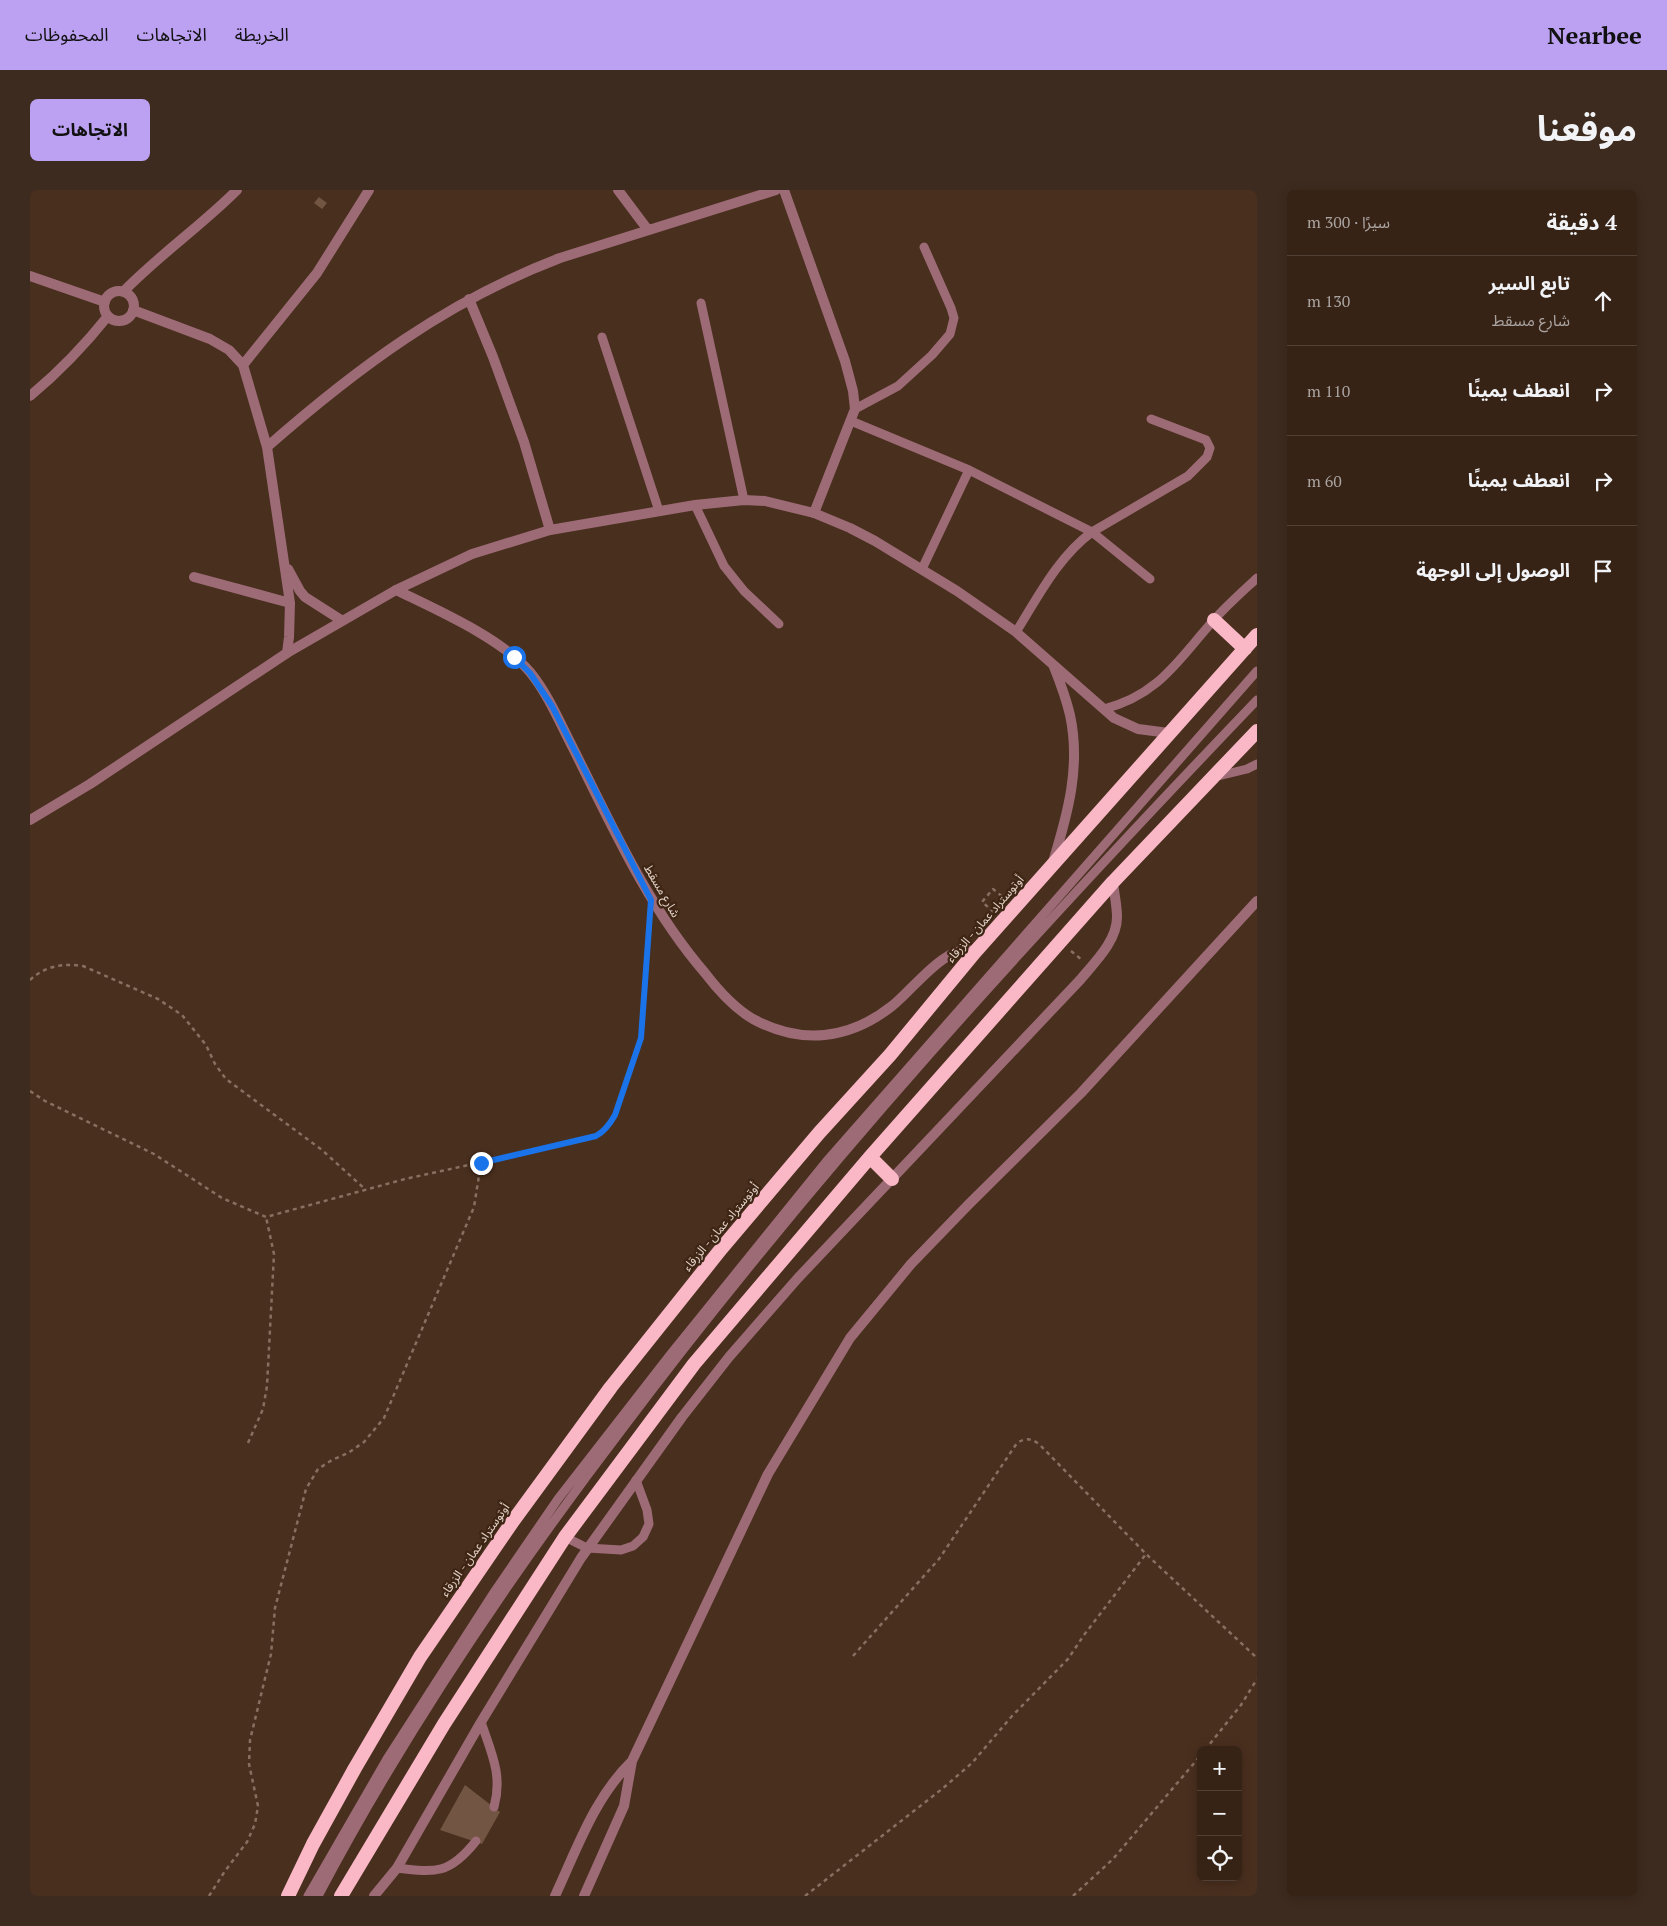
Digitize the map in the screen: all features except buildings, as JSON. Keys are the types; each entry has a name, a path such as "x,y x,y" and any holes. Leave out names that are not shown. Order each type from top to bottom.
{"highway":[{"path":"1214,620 1245,649"},
{"name":"أوتوستراد عمان - الزرقاء","path":"288,1896 313,1844 415,1664 514,1521 611,1387 766,1195 890,1055 975,952 1257,636"},
{"path":"341,1896 444,1724 564,1537 694,1364 870,1157 1113,882 1257,731"},
{"path":"870,1157 892,1179"}],"street":[{"path":"123,292 146,268 215,212 238,190"},
{"path":"243,365 317,273 369,190"},
{"path":"618,190 648,230"},
{"path":"267,447 322,399 362,368 469,299 530,270 648,230 776,190"},
{"path":"784,190 845,361 853,391 855,409 814,514"},
{"path":"30,276 105,302"},
{"path":"116,291 123,292 130,296 134,302 133,310 126,320 119,321 108,316 104,309 108,295 116,291"},
{"path":"469,299 493,356 524,442 550,530"},
{"path":"133,310 215,341 228,350 243,365 267,447 290,603 287,653"},
{"path":"30,396 83,347 108,316"},
{"path":"30,820 97,780 287,653 341,620 396,590 472,554 550,530 694,505 744,500 765,501 814,514 850,528 875,541 922,569 1016,632 1120,721 1138,729 1169,733"},
{"path":"283,562 305,597 341,620"},
{"path":"194,577 290,603"},
{"name":"شارع مسقط","path":"396,590 451,617 497,644 530,673 552,706 651,900 683,948 721,993 751,1018 782,1032 812,1037 834,1034 874,1019 892,1007 947,956 964,950 975,952"},
{"path":"1051,867 1067,815 1074,765 1074,740 1070,715 1054,666"},
{"path":"374,1896 397,1868 481,1722 588,1548 636,1480 729,1357 798,1278 1092,965 1115,932 1117,915 1113,882"},
{"path":"584,1896 624,1806 632,1761 768,1474 850,1338 911,1264 1080,1093 1257,901"},
{"path":"555,1896 602,1797 620,1772 632,1761"}],"lane":[{"path":"855,409 898,386 932,355 950,334 954,318 952,308 924,247"},
{"path":"701,303 744,500"},
{"path":"602,337 659,511"},
{"path":"1016,632 1062,561 1080,541 1092,532 1188,476 1207,457 1210,448 1206,440 1151,419"},
{"path":"851,421 969,470 1092,532 1150,579"},
{"path":"922,569 969,470"},
{"path":"694,505 724,566 744,591 779,624"},
{"path":"1104,709 1129,701 1151,688 1170,670 1214,620 1257,578"},
{"path":"308,1896 358,1807 422,1703 563,1492 682,1339 826,1162 1257,671"},
{"path":"318,1896 388,1771 462,1654 563,1507 675,1358 829,1168 1064,904 1257,700"},
{"path":"1212,777 1247,769 1257,764"},
{"path":"564,1537 588,1548 621,1550 633,1546 643,1537 649,1524 647,1510 636,1480"},
{"path":"481,1722 498,1772 499,1785 494,1808"},
{"path":"397,1868 428,1872 440,1869 464,1857 476,1842"}],"path":[{"path":"982,902 992,889"},
{"path":"30,1091 45,1101 154,1154 222,1198 266,1217 404,1179 596,1136 604,1132 615,1115 641,1038 651,900"},
{"path":"30,980 51,967 72,964 83,966 171,1006 192,1025 226,1079 322,1150 366,1190"},
{"path":"209,1896 247,1842 256,1824 258,1806 249,1764 250,1740 271,1654 275,1608 306,1488 318,1469 364,1442 384,1418 474,1207 481,1163"},
{"path":"248,1443 263,1409 267,1386 274,1254 266,1217"},
{"path":"852,1656 939,1559 1016,1443 1021,1440 1031,1439 1039,1444 1146,1554 1257,1658"},
{"path":"805,1896 942,1789 972,1763 1012,1716 1063,1664 1146,1554"},
{"path":"1208,1746 1241,1705 1257,1679"},
{"path":"1073,1896 1113,1860 1197,1760"}],"route":[{"path":"481,1163 596,1136 604,1132 610,1124 615,1115 641,1038 651,900 552,706 530,673 514,657"}]}
